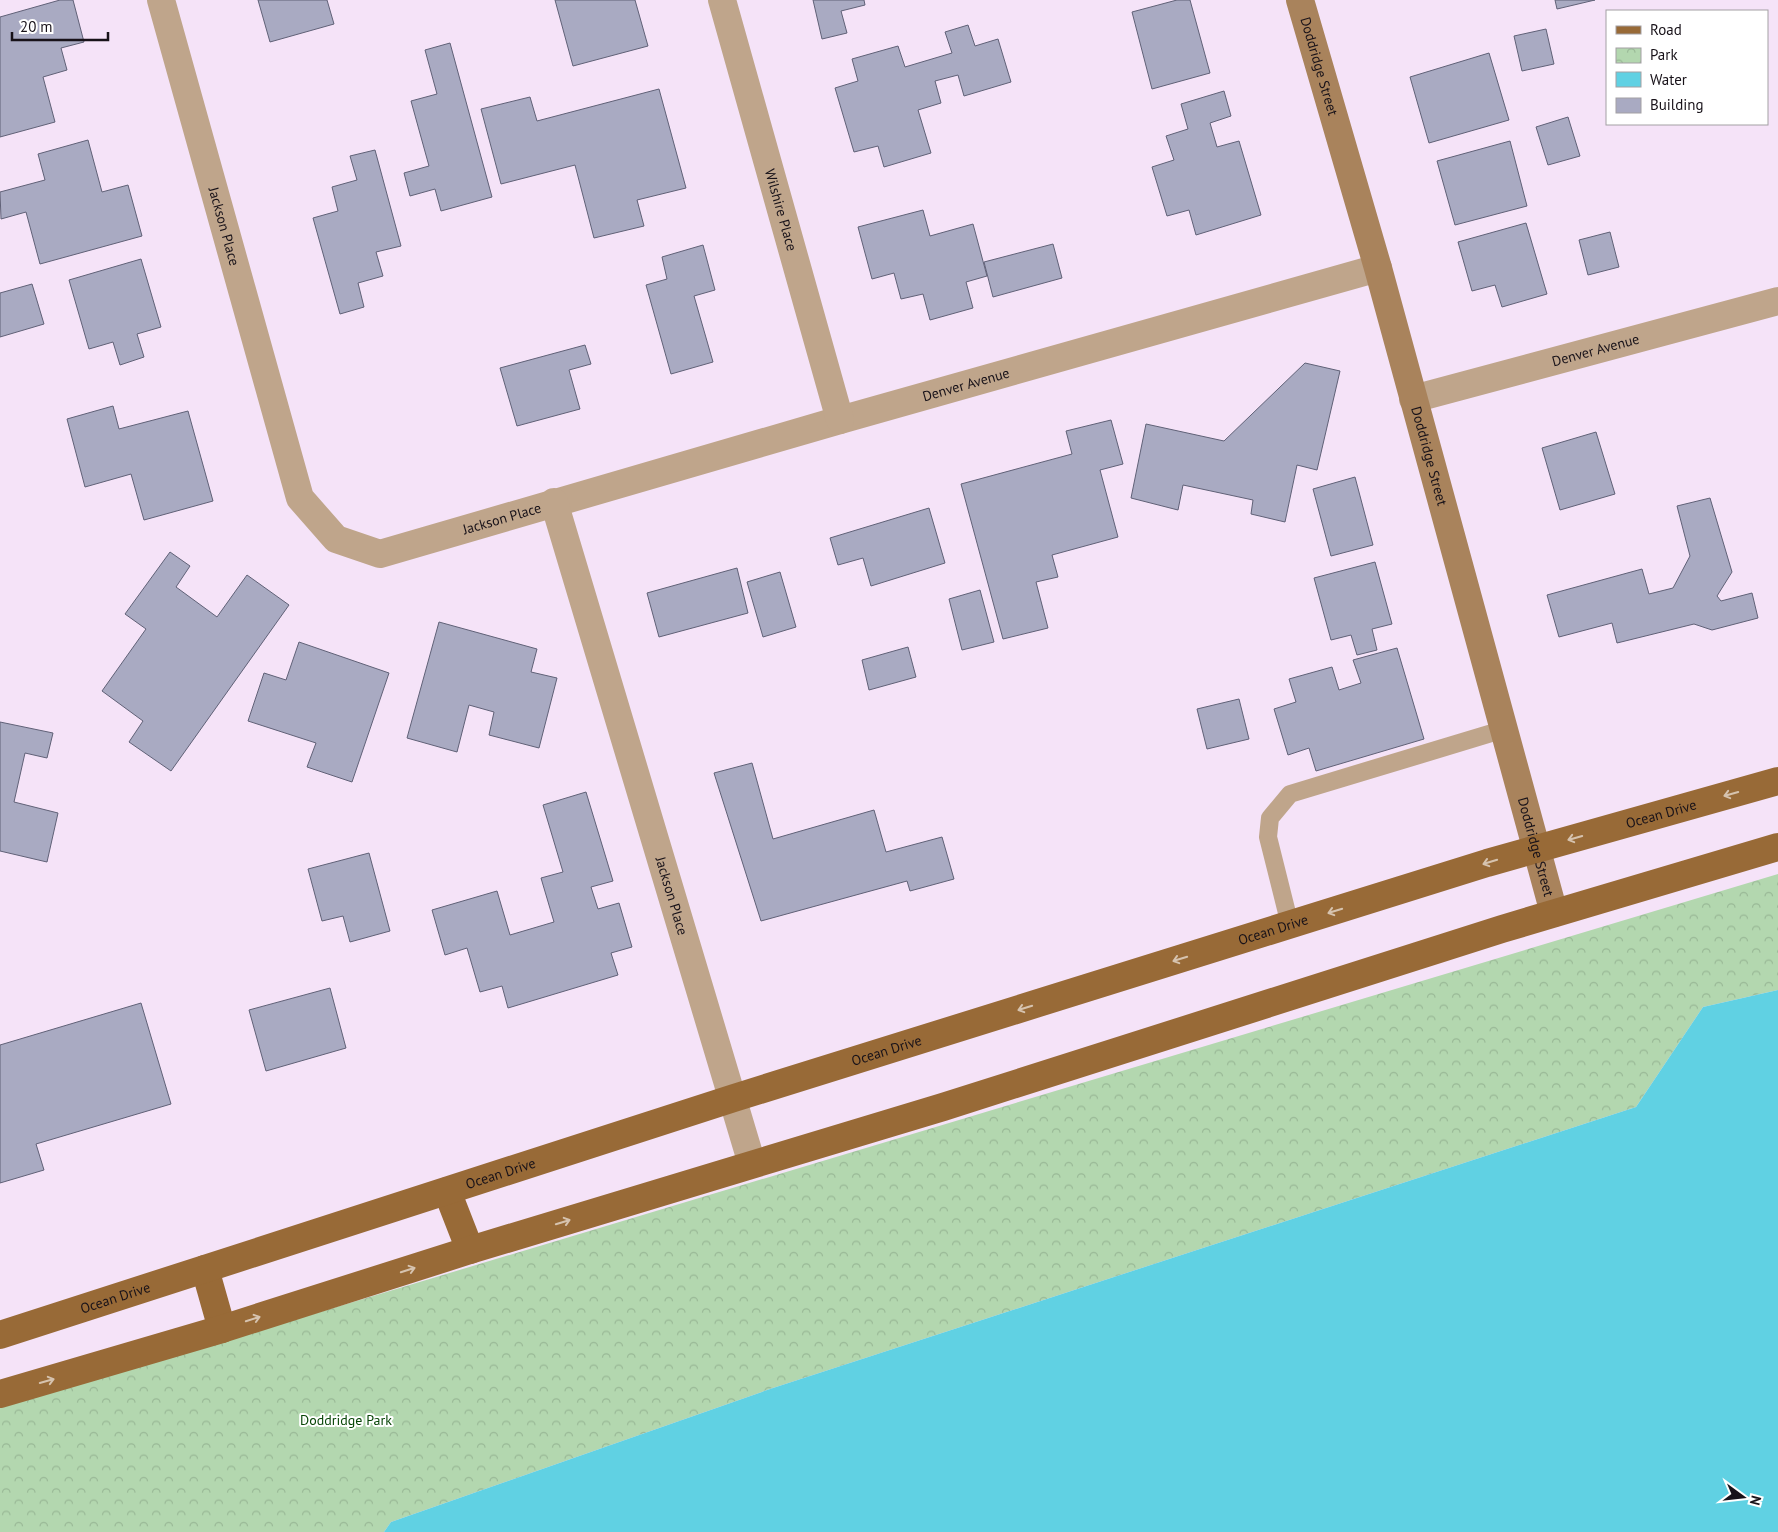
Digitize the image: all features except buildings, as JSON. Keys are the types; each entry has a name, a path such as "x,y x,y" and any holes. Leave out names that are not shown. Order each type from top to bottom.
{"main road":[{"name":"Doddridge Street","path":"1300,0 1378,268 1554,913"},
{"name":"Ocean Drive","path":"0,1336 734,1098 1537,848 1778,781"},
{"path":"0,1394 222,1329 470,1250 943,1107 1554,913 1778,847"},
{"path":"447,1191 470,1250"},
{"path":"204,1269 222,1329"}],"street":[{"name":"Jackson Place","path":"161,0 300,498 336,539 380,554 554,502 734,1098 752,1164"},
{"name":"Wilshire Place","path":"722,0 840,420"},
{"name":"Denver Avenue","path":"554,502 1378,268"},
{"name":"Denver Avenue","path":"1413,399 1778,302"}],"lane":[{"path":"1290,925 1268,837 1270,818 1290,794 1504,729"}],"green space":[{"name":"Doddridge Park","path":"1778,874 1778,990 1703,1007 1636,1107 773,1388 391,1522 384,1532 0,1532 0,1408"}],"water":[{"path":"1778,990 1778,1532 384,1532 391,1522 773,1388 1636,1107 1703,1007"}]}
